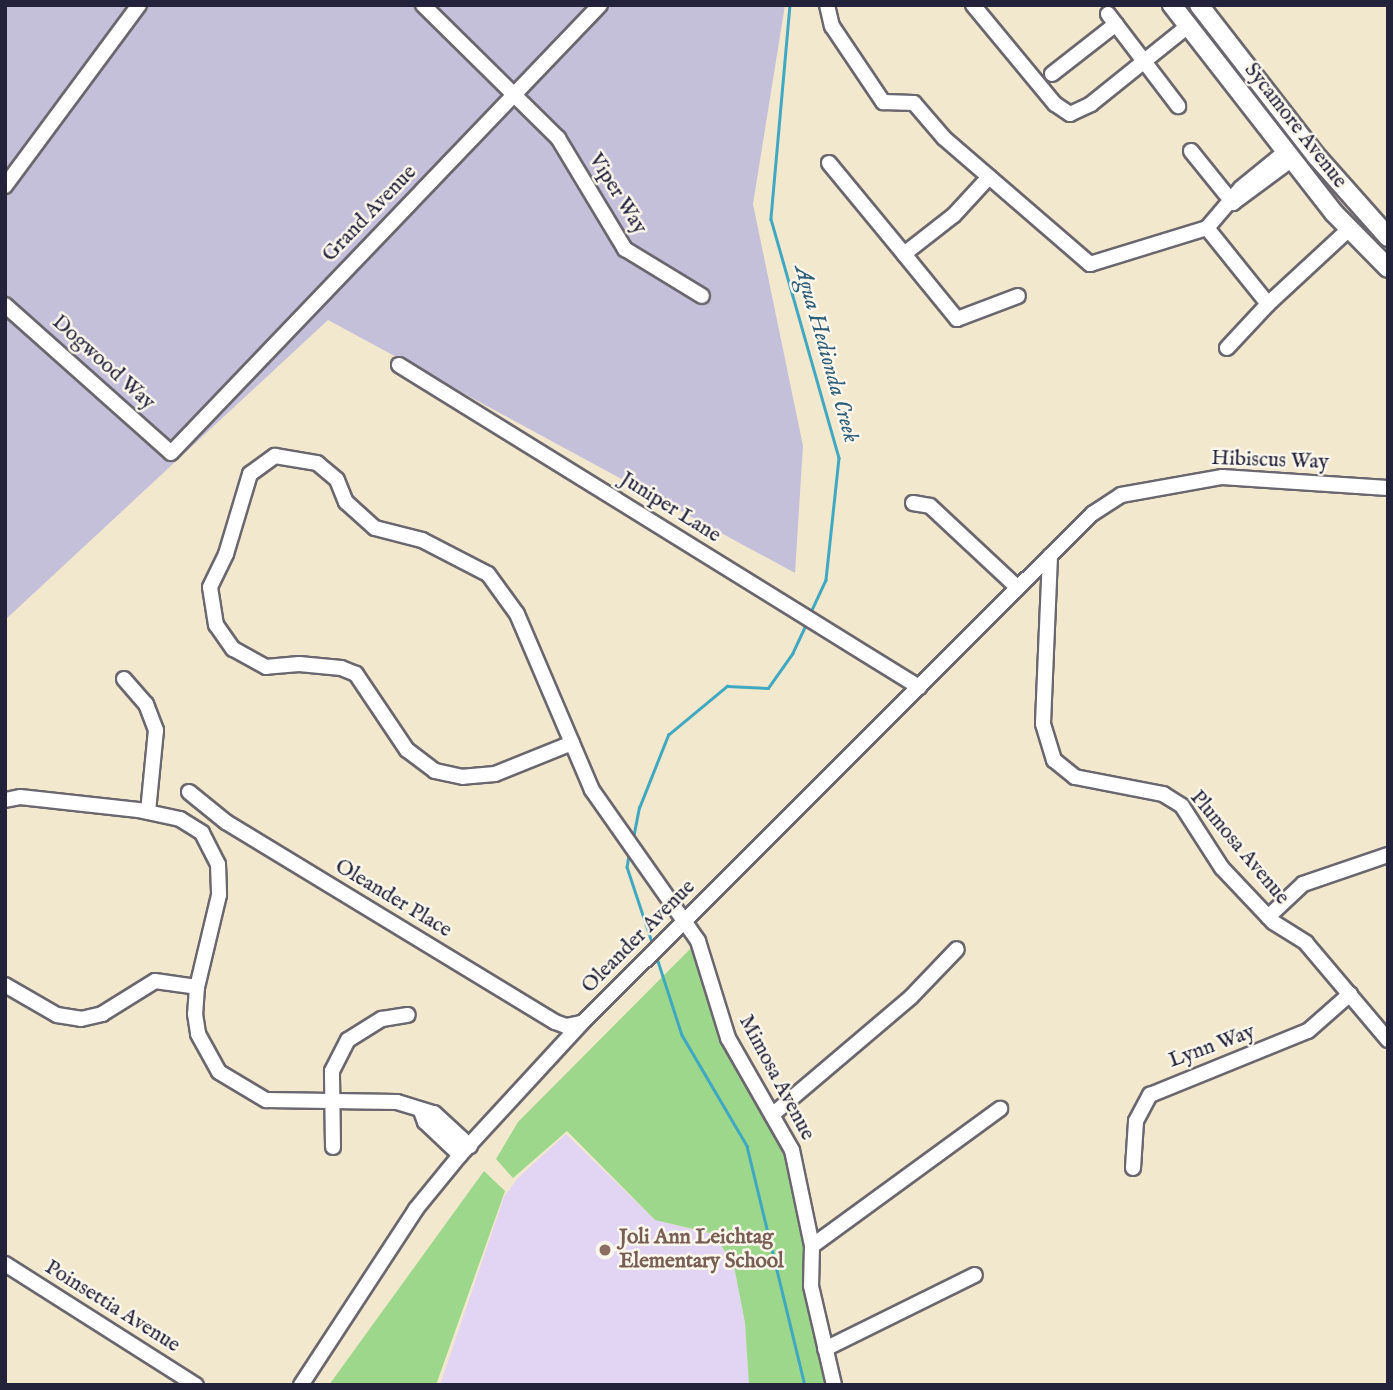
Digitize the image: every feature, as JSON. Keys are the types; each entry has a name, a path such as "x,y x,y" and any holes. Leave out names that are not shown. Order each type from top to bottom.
{"main road":[{"name":"Sycamore Avenue","path":"1172,5 1288,156 1349,229 1388,268"},
{"name":"Sycamore Avenue","path":"1199,5 1317,157 1388,237"}],"street":[{"name":"Viper Way","path":"422,5 515,93 558,138 625,249 702,296"},
{"name":"Grand Avenue","path":"171,453 600,5"},
{"path":"827,5 832,26 883,102 914,103 944,138 1090,264 1207,228 1233,203 1241,188 1288,156"},
{"path":"973,5 1055,104 1070,114 1091,104 1188,26"},
{"path":"5,186 130,8"},
{"path":"1052,74 1112,19 1178,106"},
{"path":"1191,151 1233,203"},
{"path":"829,163 957,319 1018,296"},
{"path":"904,254 954,215 989,177"},
{"path":"1207,228 1268,304"},
{"path":"1227,348 1268,304 1349,229"},
{"name":"Dogwood Way","path":"5,305 171,453"},
{"name":"Juniper Lane","path":"399,365 919,687"},
{"name":"Mimosa Avenue","path":"572,743 495,774 463,777 435,771 407,750 356,674 341,668 299,664 266,667 233,649 216,625 210,587 226,554 254,470 275,456 317,463 337,480 346,502 375,528 422,540 488,574 517,614 572,743 592,790 616,827 686,920 698,941 729,1038 792,1150 812,1246 811,1286 834,1385"},
{"name":"Hibiscus Way","path":"1050,556 1087,519 1121,495 1185,482 1252,477 1388,488"},
{"path":"913,503 930,506 1018,588"},
{"name":"Oleander Avenue","path":"300,1385 416,1209 465,1150 582,1023 1050,556"},
{"name":"Plumosa Avenue","path":"1050,556 1043,724 1054,760 1075,778 1163,794 1182,806 1222,868 1268,917 1306,943 1388,1040"},
{"path":"124,679 146,704 156,730 148,812"},
{"name":"Oleander Place","path":"190,792 226,822 555,1022 582,1023"},
{"path":"5,800 20,797 148,812 180,818 202,833 218,864 219,895 197,987 198,1034 219,1072 266,1100 397,1102 435,1113 465,1150"},
{"path":"1268,917 1303,884 1388,855"},
{"path":"772,1115 911,997 957,949"},
{"path":"5,985 57,1015 81,1019 102,1014 155,981 197,987"},
{"name":"Lynn Way","path":"1133,1168 1136,1121 1150,1095 1308,1031 1350,995"},
{"path":"333,1147 332,1072 348,1040 382,1019 408,1015"},
{"path":"812,1246 1000,1109"},
{"name":"Poinsettia Avenue","path":"5,1264 196,1385"},
{"path":"825,1349 975,1275"}],"shaded area":[{"path":"5,5 785,5 753,204 803,446 795,573 328,320 5,620"},
{"name":"Joli Ann Leichtag Elementary School","path":"566,1134 655,1220 713,1234 734,1266 745,1323 749,1385 440,1385 504,1197 517,1179"}],"green space":[{"path":"698,941 711,992 792,1150 811,1286 834,1385 749,1385 745,1323 734,1266 714,1234 655,1220 567,1131 513,1178 496,1159 518,1122"},
{"path":"484,1171 505,1191 436,1385 329,1385"}],"waterway":[{"name":"Agua Hedionda Creek","path":"790,5 771,219 839,458 826,580 810,615"},
{"name":"Agua Hedionda Creek","path":"633,838 639,808 668,735 727,686 768,688 792,654 806,624"},
{"name":"Agua Hedionda Creek","path":"629,855 627,867 653,945"},
{"name":"Agua Hedionda Creek","path":"656,955 682,1035 747,1146 805,1385"}],"place":[{"name":"Joli Ann Leichtag Elementary School","path":"605,1250"}]}
